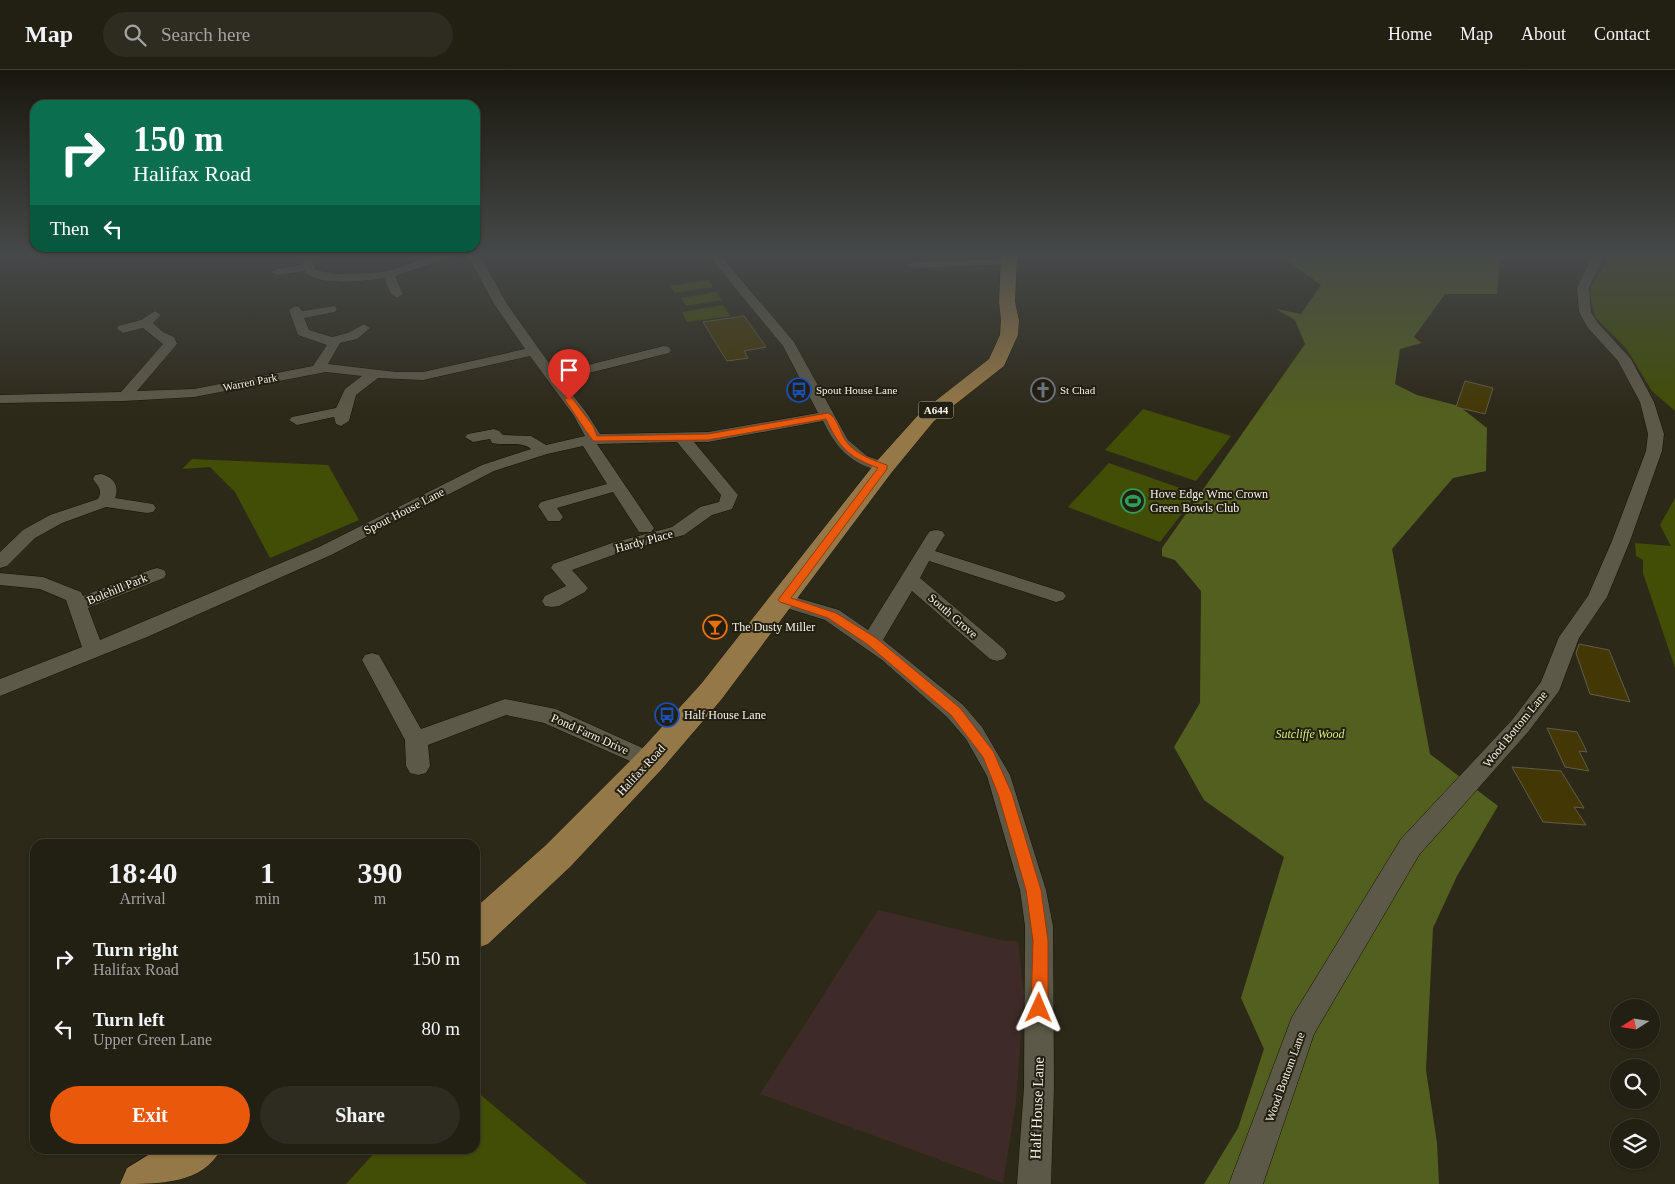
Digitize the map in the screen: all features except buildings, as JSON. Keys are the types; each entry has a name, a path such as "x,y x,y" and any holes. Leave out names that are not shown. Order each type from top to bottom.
{"main road":[{"name":"Halifax Road","path":"480,927 558,856 650,761 711,692 784,600 884,467 926,417 997,362 1009,335 1010,320 1007,308"},
{"path":"143,1184 191,1154"}],"street":[{"path":"504,308 552,378 589,426 590,440 645,528"},
{"path":"758,308 788,345 842,443 861,459 884,467"},
{"name":"Wood Bottom Lane","path":"1246,1184 1302,1028 1410,847 1520,726 1551,685 1569,637 1597,597 1621,541 1654,451 1656,434 1647,402 1624,359 1592,325 1584,312 1584,308"},
{"path":"331,309 296,313 302,332 330,341 356,338 364,328"},
{"path":"123,329 150,319 158,335 169,340 170,344 124,397"},
{"path":"318,369 334,344 330,341"},
{"path":"552,378 664,350"},
{"name":"Warren Park","path":"0,399 52,400 194,393 326,368 375,374 423,376 534,351"},
{"path":"298,420 341,416 342,403 350,390 375,374"},
{"path":"32,415 52,400"},
{"name":"Spout House Lane","path":"0,688 94,651 325,551 488,468 543,450 590,440 708,437 828,416"},
{"path":"473,437 494,434 498,440 531,441 543,450"},
{"name":"Hardy Place","path":"552,601 578,588 560,568 618,547 678,532 706,511 726,505 730,495 683,439"},
{"path":"101,479 107,483 109,493 105,502"},
{"path":"554,517 547,506 617,486"},
{"path":"0,562 29,534 56,519 105,502 147,508"},
{"path":"872,641 936,535"},
{"path":"925,554 1056,596"},
{"name":"Bolehill Park","path":"78,605 157,574"},
{"name":"Bolehill Park","path":"0,579 43,583 74,596 94,651"},
{"name":"South Grove","path":"909,579 997,654"},
{"name":"Half House Lane","path":"784,600 832,615 872,641 955,711 974,733 998,775 1020,840 1033,890 1040,941 1039,1087 1034,1184"},
{"path":"372,660 416,740 418,766"},
{"name":"Pond Farm Drive","path":"416,740 505,707 548,715 650,761"}],"shaded area":[{"path":"878,910 1005,941 1018,941 1024,995 1016,1102 1003,1183 760,1094"}],"green space":[{"path":"706,308 725,308 730,316 687,322 682,312"},
{"name":"Sutcliffe Wood","path":"1305,308 1435,308 1414,337 1422,343 1400,349 1395,384 1417,395 1459,406 1487,428 1486,471 1453,478 1392,549 1430,754 1498,806 1457,876 1433,928 1426,1070 1437,1143 1439,1184 1204,1184 1238,1128 1264,1049 1241,998 1284,857 1204,800 1174,747 1200,703 1201,591 1175,560 1162,556 1162,548 1305,344 1295,320 1276,309 1301,314"},
{"path":"1593,308 1675,308 1675,411 1652,391 1626,348 1596,318"},
{"name":"Hove Edge Wmc Crown Green Bowls Club","path":"1143,409 1231,436 1196,481 1105,450"},
{"path":"192,459 328,465 359,520 270,558 235,492 210,467 182,469"},
{"name":"Hove Edge Wmc Crown Green Bowls Club","path":"1109,463 1197,494 1160,542 1068,507"},
{"path":"1675,498 1675,668 1643,573 1643,560 1636,556 1635,543 1671,546 1660,525"},
{"path":"480,1094 587,1184 346,1184 373,1154 480,1154"}],"place":[{"name":"Spout House Lane","path":"799,390"},
{"name":"St Chad","path":"1043,390"},
{"name":"Hove Edge Wmc Crown Green Bowls Club","path":"1133,501"},
{"name":"The Dusty Miller","path":"715,627"},
{"name":"Half House Lane","path":"667,715"}],"route":[{"path":"569,400 589,426 594,439 683,439 708,437 828,416 842,443 861,459 884,467 784,600 832,615 872,641 955,711 974,733 988,755 1005,794 1020,840 1033,890 1040,941 1039,1008"}]}
